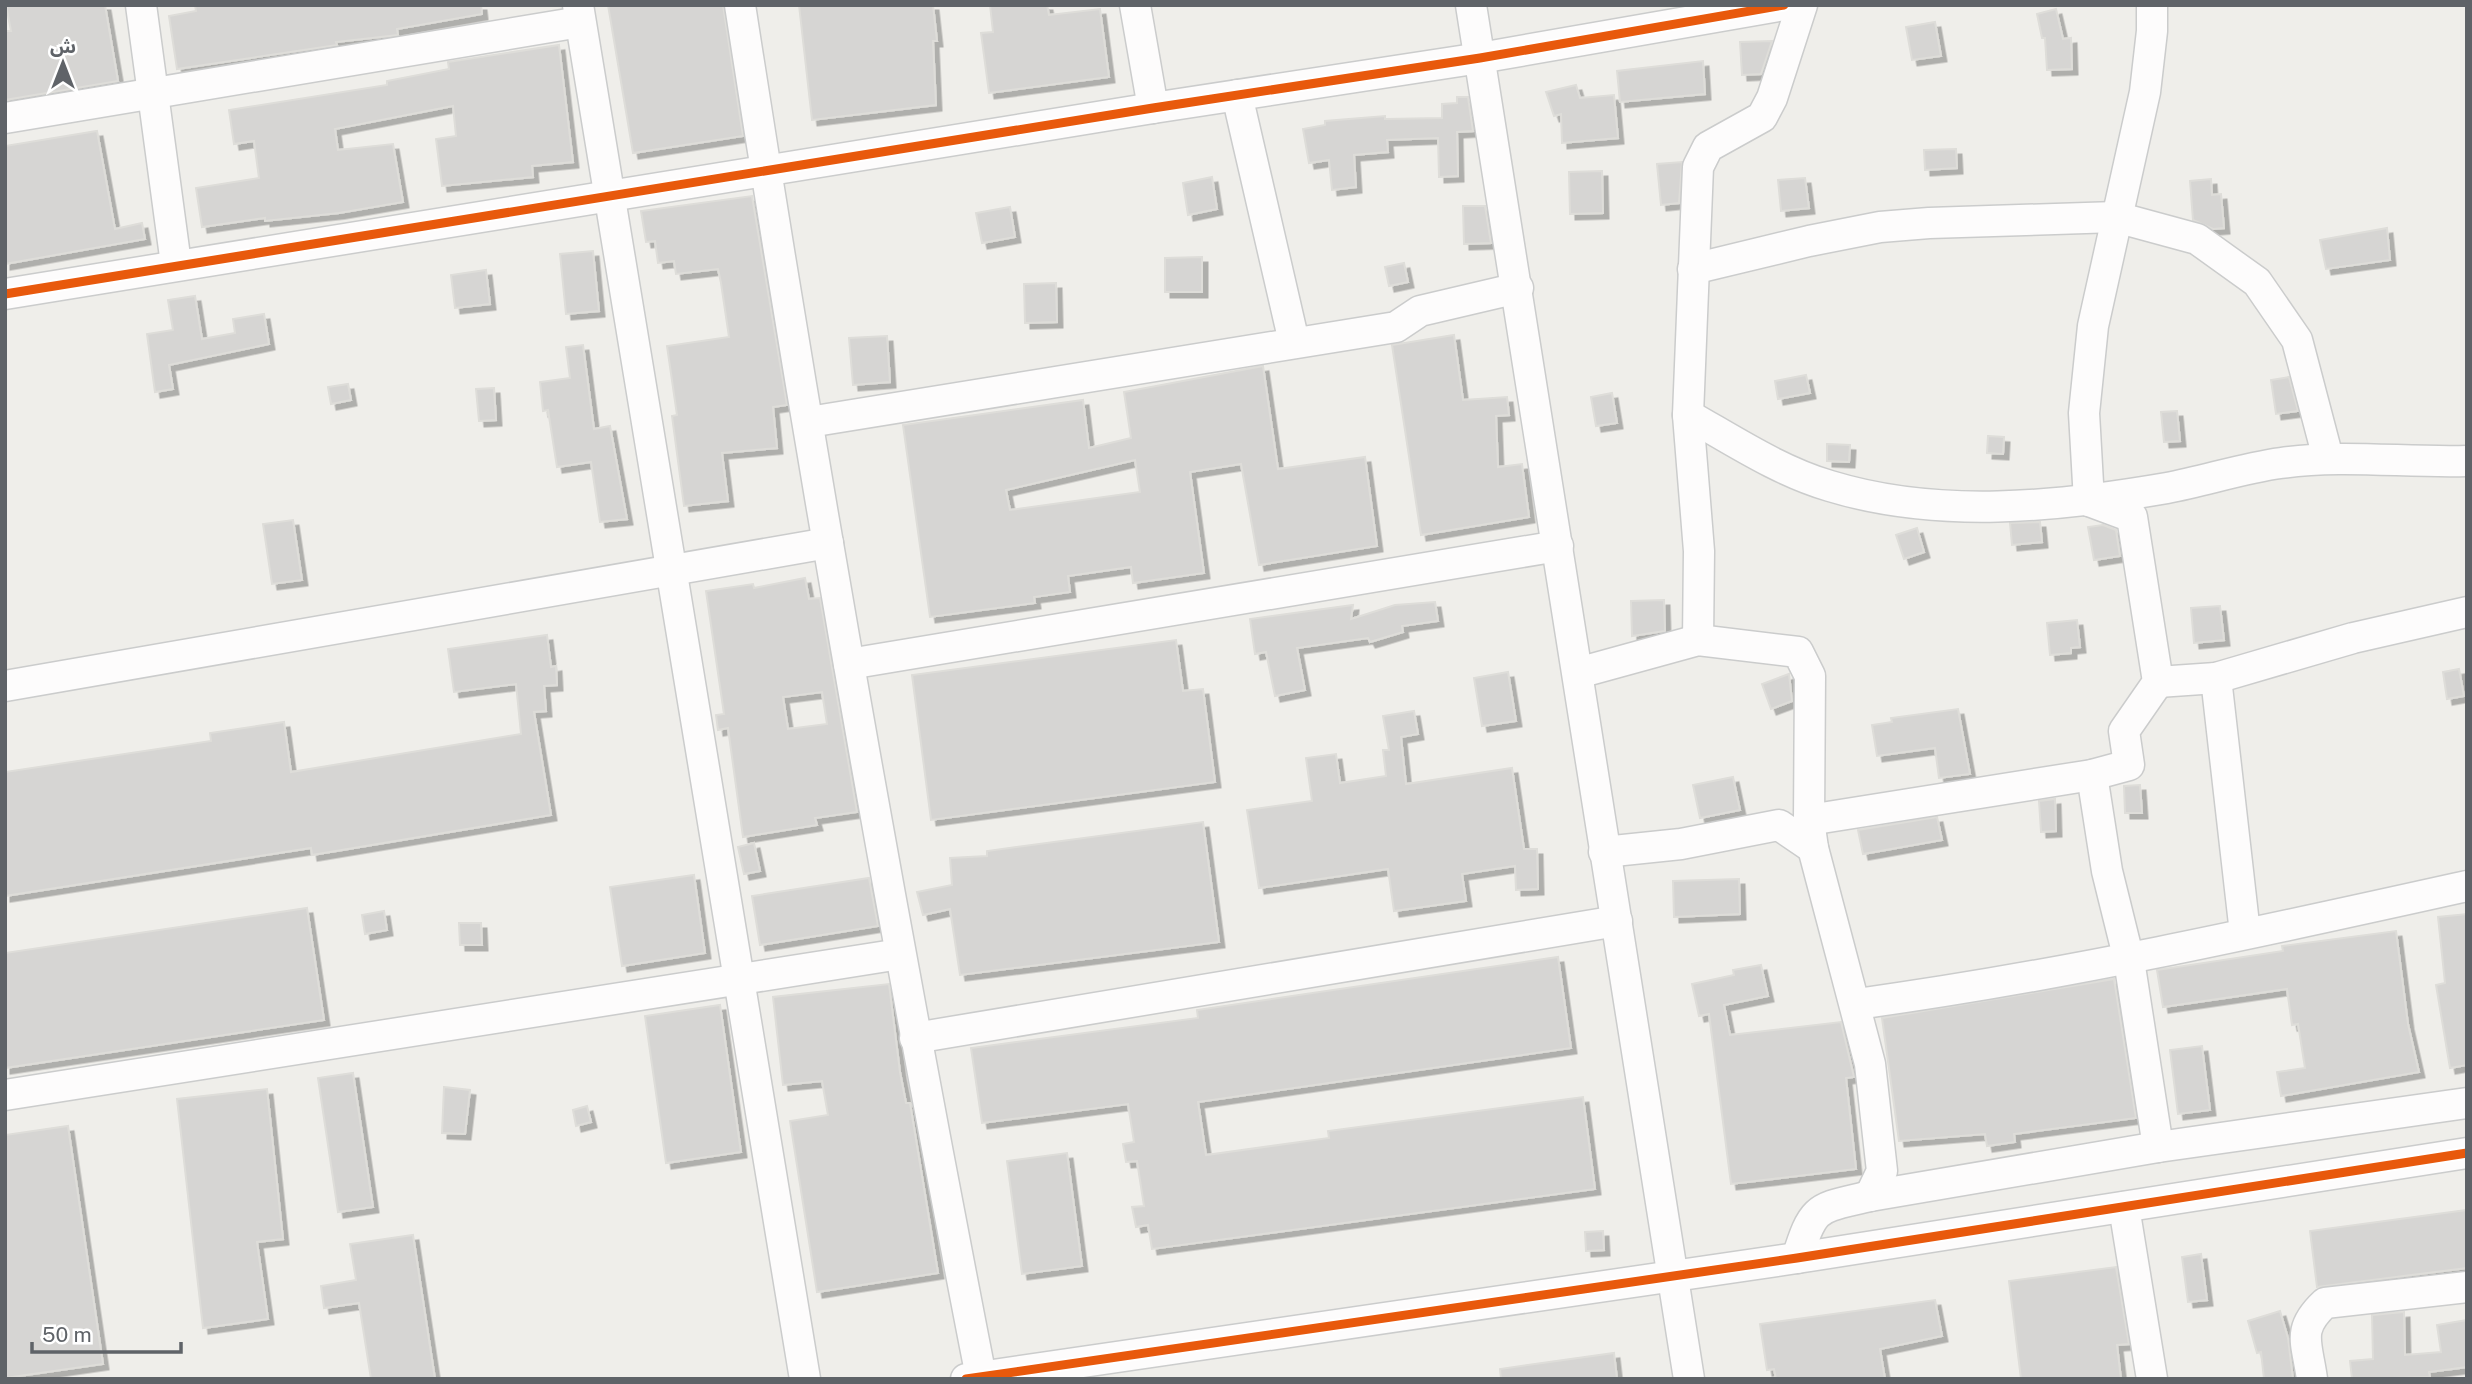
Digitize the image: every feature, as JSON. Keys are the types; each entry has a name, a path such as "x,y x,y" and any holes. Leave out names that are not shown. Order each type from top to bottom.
{"street":[{"path":"141,5 176,264"},
{"path":"740,5 765,172 828,543 974,1378 1672,1277 2467,1153"},
{"path":"1135,5 1153,108"},
{"path":"1471,5 1689,1379"},
{"path":"5,295 176,264 1480,58 1784,5"},
{"path":"1698,640 1699,551 1688,415 1698,167 1708,147 1762,117 1772,99 1802,5"},
{"path":"2089,501 2084,413 2093,326 2145,92 2152,5"},
{"path":"5,118 579,13 805,1379"},
{"path":"1237,95 1294,342"},
{"path":"1693,269 1880,228 1928,223 2116,217 2197,239 2257,282 2297,340 2328,458"},
{"path":"809,422 1396,327 1420,311 1518,288"},
{"path":"1688,415 1770,463 1830,486 1937,507 2089,501 2171,487 2278,463 2328,458 2467,461"},
{"path":"1604,852 1681,844 1779,825 1811,834 2129,765 2124,731 2158,682 2132,517 2089,501"},
{"path":"5,686 828,543"},
{"path":"849,664 1558,546"},
{"path":"2158,682 2216,678 2353,638 2467,612"},
{"path":"1578,673 1698,640 1798,652 1810,676 1811,834 1857,1004 1870,1064 1882,1171 1870,1196"},
{"path":"2216,678 2245,933"},
{"path":"2092,775 2107,871 2129,960 2158,1147"},
{"path":"1857,1004 1980,987 2129,960 2467,886"},
{"path":"915,1038 1617,921"},
{"path":"5,1095 900,954"},
{"path":"1797,1258 1813,1215 1824,1208 1870,1196 2158,1147 2467,1103"},
{"path":"2124,1207 2152,1379"},
{"path":"2312,1379 2305,1327 2309,1318 2325,1303 2467,1287"}],"building":[{"path":"6,5 105,5 118,81 5,100 5,31 11,31"},
{"path":"195,5 481,5 482,14 397,29 398,35 336,42 337,45 177,69 169,16 196,11"},
{"path":"608,5 723,5 743,136 633,153"},
{"path":"799,5 933,5 937,41 933,41 936,105 812,120"},
{"path":"990,5 1047,5 1049,15 1100,9 1109,77 989,93 981,33 993,32"},
{"path":"2056,9 2063,39 2071,38 2072,69 2047,70 2045,38 2042,38 2037,14"},
{"path":"1935,22 1941,56 1912,60 1906,27"},
{"path":"1772,41 1761,74 1742,75 1740,42"},
{"path":"559,45 573,162 532,166 533,177 442,186 436,139 456,136 453,106 335,129 338,150 393,144 403,202 339,213 265,221 265,218 202,227 196,188 259,178 254,141 234,144 229,110 387,85 387,81 449,69 448,62"},
{"path":"1703,61 1705,94 1620,102 1617,71"},
{"path":"1576,85 1580,98 1614,95 1618,138 1562,143 1561,114 1554,116 1546,92"},
{"path":"1457,97 1468,97 1473,131 1457,132 1458,176 1439,177 1438,138 1387,140 1388,152 1354,155 1356,187 1332,190 1329,160 1309,163 1303,129 1325,125 1325,121 1385,116 1385,119 1442,118 1442,104 1457,103"},
{"path":"97,131 115,229 142,223 145,239 5,264 5,146"},
{"path":"1956,149 1957,168 1925,170 1924,150"},
{"path":"1682,162 1679,203 1661,205 1657,164"},
{"path":"1602,171 1603,213 1570,214 1569,172"},
{"path":"1212,177 1217,209 1188,215 1183,183"},
{"path":"1805,178 1809,208 1781,211 1778,180"},
{"path":"2211,179 2212,195 2221,194 2224,228 2213,229 2193,220 2190,181"},
{"path":"752,196 787,405 773,407 777,448 722,453 728,501 684,506 672,416 677,415 667,346 729,337 718,269 676,274 674,261 658,263 655,241 646,242 641,211"},
{"path":"1463,206 1485,206 1491,243 1464,244"},
{"path":"1010,207 1015,237 982,243 976,213"},
{"path":"2387,228 2390,260 2326,269 2320,240"},
{"path":"593,251 599,311 566,314 560,254"},
{"path":"1202,257 1202,292 1165,292 1165,258"},
{"path":"1404,263 1408,282 1389,286 1385,267"},
{"path":"486,270 490,304 455,308 451,275"},
{"path":"1056,283 1057,322 1025,323 1024,284"},
{"path":"195,296 202,339 235,333 233,319 264,314 269,344 169,365 173,389 155,392 147,334 173,330 168,300"},
{"path":"1454,335 1463,400 1507,397 1509,415 1496,416 1498,467 1522,464 1529,517 1421,535 1392,345"},
{"path":"887,336 890,382 853,385 849,338"},
{"path":"583,345 594,429 610,426 627,519 600,522 591,462 557,467 548,410 543,411 540,382 570,378 566,347"},
{"path":"1263,366 1278,469 1365,457 1377,546 1259,565 1241,464 1190,472 1204,573 1133,583 1131,567 1068,576 1070,592 1034,597 1035,603 930,617 903,425 1083,400 1089,448 1131,438 1124,392","holes":["1135,460 1140,492 1010,510 1006,490"]},
{"path":"1806,375 1810,393 1778,399 1775,381"},
{"path":"2289,377 2298,411 2276,414 2271,380"},
{"path":"348,384 351,400 331,404 328,387"},
{"path":"494,388 496,420 479,421 476,389"},
{"path":"1612,393 1617,423 1596,426 1591,397"},
{"path":"2177,411 2180,441 2164,442 2161,412"},
{"path":"1988,436 2004,437 2003,454 1987,453"},
{"path":"1827,444 1850,445 1849,462 1827,461"},
{"path":"293,520 302,580 272,584 263,524"},
{"path":"2040,522 2042,542 2012,545 2010,523"},
{"path":"2103,525 2116,530 2120,556 2094,560 2088,527"},
{"path":"1917,528 1924,552 1904,559 1896,535"},
{"path":"805,578 809,599 820,598 857,812 815,818 817,825 743,837 728,728 718,730 716,715 724,714 706,591 753,584 754,588","holes":["822,692 827,724 788,729 783,697"]},
{"path":"1664,600 1665,631 1632,636 1631,601"},
{"path":"1435,602 1438,621 1402,626 1403,632 1370,642 1368,638 1297,648 1305,690 1275,696 1266,652 1255,654 1250,619 1353,605 1351,619 1395,605"},
{"path":"2220,606 2224,640 2194,643 2191,608"},
{"path":"2077,620 2080,647 2071,648 2071,653 2050,655 2047,623"},
{"path":"547,635 551,667 556,666 557,685 544,686 546,711 534,712 551,815 312,855 311,848 5,896 5,772 211,741 210,733 284,722 291,772 521,734 516,684 454,692 448,649"},
{"path":"1176,640 1183,691 1203,689 1215,782 931,820 912,675"},
{"path":"2459,669 2464,696 2447,699 2443,672"},
{"path":"1508,672 1516,721 1482,726 1474,678"},
{"path":"1789,674 1792,701 1771,709 1762,684"},
{"path":"1958,709 1970,774 1939,778 1935,748 1877,756 1872,725 1892,722 1891,718"},
{"path":"1414,711 1418,734 1401,737 1406,784 1512,768 1524,849 1537,849 1538,889 1516,890 1515,866 1462,874 1466,901 1394,911 1388,869 1259,888 1247,810 1312,801 1306,758 1336,754 1340,783 1386,776 1383,750 1389,750 1383,716"},
{"path":"1733,777 1740,810 1700,818 1693,785"},
{"path":"2140,785 2142,813 2125,813 2124,786"},
{"path":"2055,799 2056,831 2041,832 2039,801"},
{"path":"1937,817 1942,840 1863,854 1858,830"},
{"path":"1203,822 1219,942 960,975 950,909 923,915 917,892 952,885 950,858 987,856 987,851"},
{"path":"754,843 760,871 744,874 738,847"},
{"path":"694,875 705,953 622,966 610,887"},
{"path":"869,878 878,926 760,945 752,896"},
{"path":"1739,879 1740,914 1674,917 1673,881"},
{"path":"307,908 324,1020 5,1068 5,953"},
{"path":"384,911 387,930 365,934 362,915"},
{"path":"2467,914 2467,1065 2450,1068 2436,985 2445,983 2438,917"},
{"path":"459,923 481,923 482,945 460,945"},
{"path":"2396,931 2408,1024 2419,1072 2281,1096 2277,1072 2305,1068 2298,1024 2292,1025 2287,989 2163,1007 2157,970 2283,951 2282,946"},
{"path":"1558,957 1571,1048 1198,1102 1206,1155 1329,1138 1328,1131 1583,1097 1595,1189 1152,1249 1148,1225 1136,1227 1132,1207 1144,1206 1137,1161 1126,1162 1123,1144 1134,1142 1128,1104 982,1123 971,1048 1198,1018 1197,1010"},
{"path":"1761,965 1768,996 1724,1005 1730,1035 1841,1022 1854,1077 1846,1078 1856,1169 1731,1184 1709,1014 1699,1016 1692,984 1734,975 1733,970"},
{"path":"2114,979 2136,1118 2014,1134 2015,1142 1987,1146 1985,1134 1899,1141 1882,1018"},
{"path":"889,984 900,1072 906,1103 910,1103 938,1273 817,1292 790,1121 828,1115 822,1081 783,1085 773,997"},
{"path":"720,1005 741,1152 666,1163 645,1016"},
{"path":"2202,1046 2210,1110 2178,1114 2170,1050"},
{"path":"353,1073 373,1207 338,1212 318,1078"},
{"path":"444,1087 470,1090 465,1134 442,1133"},
{"path":"267,1089 283,1239 257,1242 268,1319 203,1328 177,1099"},
{"path":"587,1106 591,1122 576,1126 573,1110"},
{"path":"68,1126 103,1364 5,1378 5,1135"},
{"path":"1067,1153 1082,1266 1022,1274 1007,1161"},
{"path":"2467,1210 2467,1268 2317,1287 2310,1231"},
{"path":"1603,1231 1604,1250 1586,1251 1585,1232"},
{"path":"413,1235 435,1379 371,1379 359,1303 324,1308 321,1286 356,1280 350,1244"},
{"path":"2201,1254 2207,1300 2188,1302 2182,1257"},
{"path":"2116,1267 2129,1344 2117,1345 2121,1379 2021,1379 2009,1281"},
{"path":"1935,1300 1942,1336 1880,1349 1885,1379 1776,1379 1774,1369 1767,1370 1760,1324"},
{"path":"2280,1311 2288,1338 2293,1379 2264,1379 2261,1352 2257,1353 2248,1321"},
{"path":"2404,1312 2405,1355 2441,1352 2437,1325 2467,1320 2467,1367 2429,1372 2430,1377 2352,1379 2350,1361 2373,1359 2372,1315"},
{"path":"1614,1353 1617,1379 1501,1379 1500,1369"}],"cycle path":[{"path":"5,294 1153,108 1480,58 1784,5"},
{"path":"966,1379 1797,1258 2467,1153"}]}
